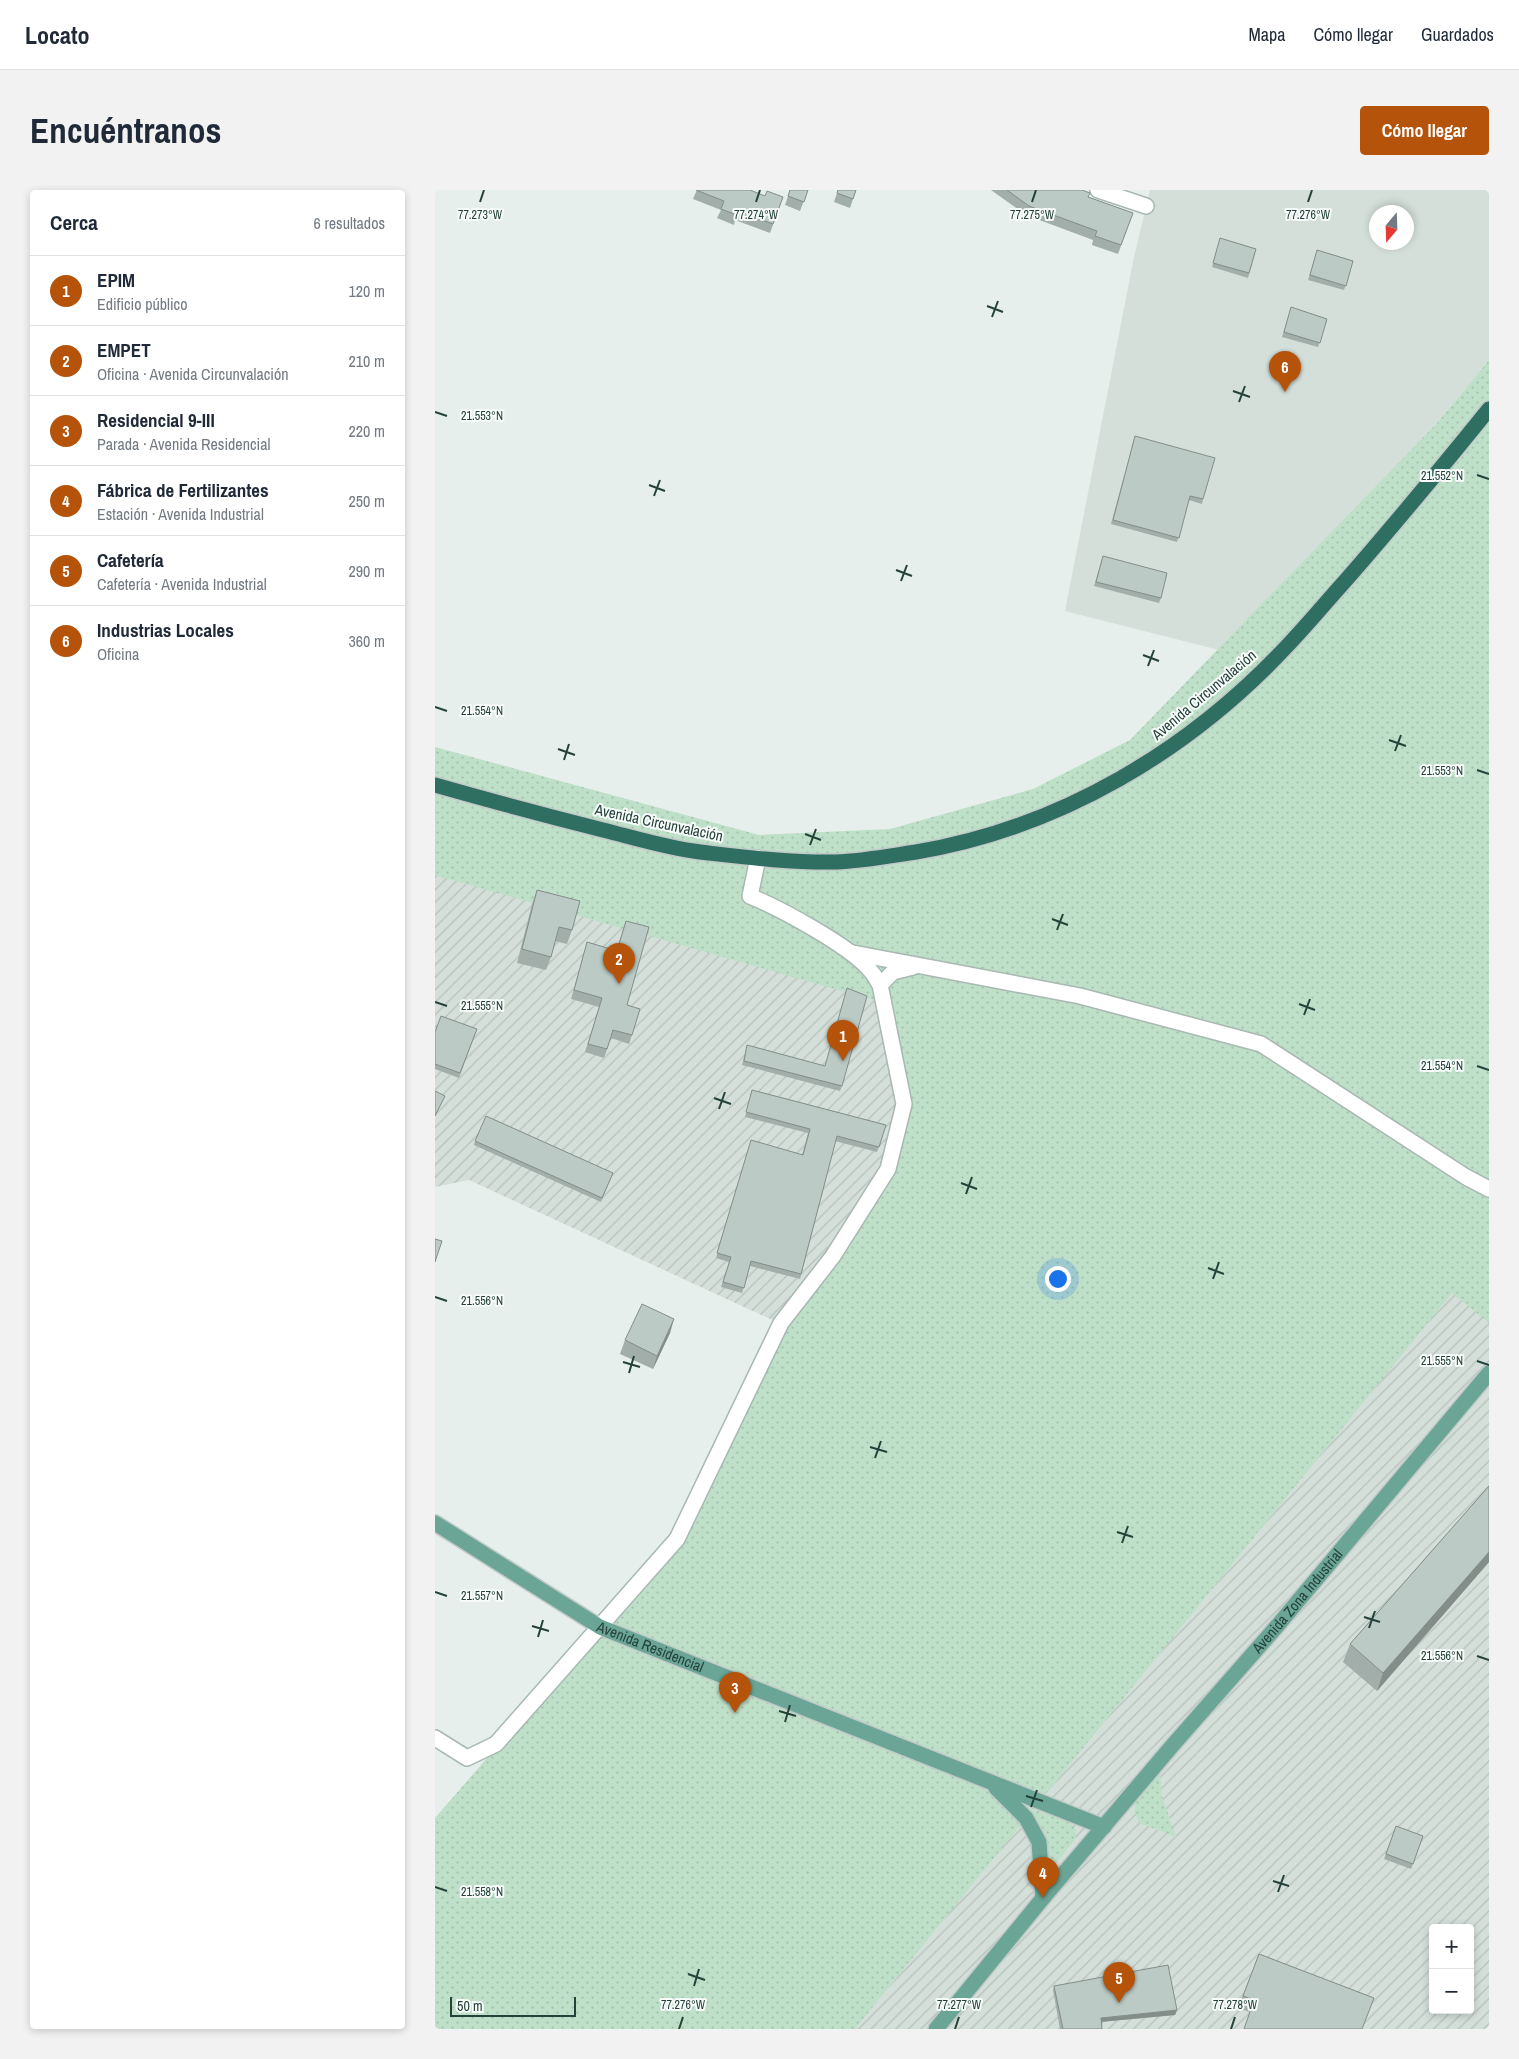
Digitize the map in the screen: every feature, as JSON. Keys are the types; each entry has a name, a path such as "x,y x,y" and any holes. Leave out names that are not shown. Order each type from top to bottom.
{"highway":[{"name":"Avenida Circunvalación","path":"435,786 639,840 696,851 758,858 837,862 894,855 965,842 1039,818 1096,793 1148,763 1187,736 1241,691 1287,646 1425,489 1489,409"}],"main road":[{"name":"Avenida Zona Industrial","path":"936,2029 1043,1898 1278,1625 1489,1372"},
{"name":"Avenida Residencial","path":"435,1523 599,1627 1104,1827"},
{"path":"991,1783 1026,1818 1039,1842 1043,1898"}],"street":[{"path":"1098,190 1146,206"},
{"path":"435,1738 467,1758 496,1744 677,1539 781,1323 833,1256 888,1169 904,1104 880,985 869,968 849,953 776,907 750,896 758,858"},
{"path":"849,953 1080,996 1261,1044 1489,1189"},
{"path":"880,985 893,972 918,966"}],"shaded area":[{"path":"1150,190 1489,190 1489,360 1437,423 1219,650 1065,611 1134,257"},
{"path":"435,841 1489,1189 1489,2029 435,2029 435,1818 475,1775 496,1744 677,1539 781,1324 469,1180 435,1187"}],"green space":[{"path":"1489,360 1489,1323 1452,1293 1033,1810 1068,1821 1076,1830 1075,1840 1050,1870 1045,1843 1032,1811 855,2029 435,2029 435,1818 677,1539 781,1323 888,1169 904,1104 884,1003 435,875 435,747 759,835 890,829 1033,789 1130,740 1437,423"},
{"path":"1160,1771 1162,1796 1176,1837 1139,1823 1134,1810 1136,1802"}],"building":[{"path":"696,190 750,190 765,196 767,191 783,197 773,224 739,211 737,215 721,209 724,201"},
{"path":"790,190 808,190 804,202 788,196"},
{"path":"838,190 856,190 853,199 837,193"},
{"path":"1007,190 1082,190 1090,193 1088,197 1133,213 1121,245 1095,236 1097,231 1029,206"},
{"path":"1220,238 1256,249 1249,273 1213,263"},
{"path":"1317,250 1353,261 1346,286 1310,275"},
{"path":"1291,307 1327,319 1320,343 1284,332"},
{"path":"1135,436 1215,458 1203,499 1190,496 1179,538 1113,520"},
{"path":"1103,556 1167,573 1161,598 1096,582"},
{"path":"537,890 580,901 572,930 559,927 551,957 522,949"},
{"path":"626,921 649,927 627,1005 640,1009 632,1035 613,1030 607,1049 588,1044 602,998 574,990 587,942 617,951"},
{"path":"847,988 867,996 842,1086 744,1061 747,1045 825,1066"},
{"path":"441,1016 477,1029 460,1073 435,1064 435,1032"},
{"path":"752,1090 886,1125 879,1147 837,1136 801,1274 751,1261 744,1288 723,1282 731,1257 717,1253 751,1140 803,1155 810,1129 746,1112"},
{"path":"435,1091 445,1096 435,1116"},
{"path":"486,1116 613,1173 602,1198 475,1141"},
{"path":"435,1239 442,1241 435,1262"},
{"path":"642,1304 674,1319 657,1356 625,1340"},
{"path":"1489,1486 1489,1552 1383,1673 1350,1644"},
{"path":"1396,1826 1423,1836 1413,1864 1386,1854"},
{"path":"1259,1954 1374,1998 1362,2029 1244,2029 1254,2000 1243,1996"},
{"path":"1168,1965 1177,2010 1101,2018 1102,2029 1063,2029 1054,1986"}],"place":[{"name":"Industrias Locales","path":"1285,392"},
{"name":"EMPET","path":"619,984"},
{"name":"EPIM","path":"843,1061"},
{"name":"Residencial 9-III","path":"735,1713"},
{"name":"Fábrica de Fertilizantes","path":"1043,1898"},
{"name":"Cafetería","path":"1119,2003"}]}
